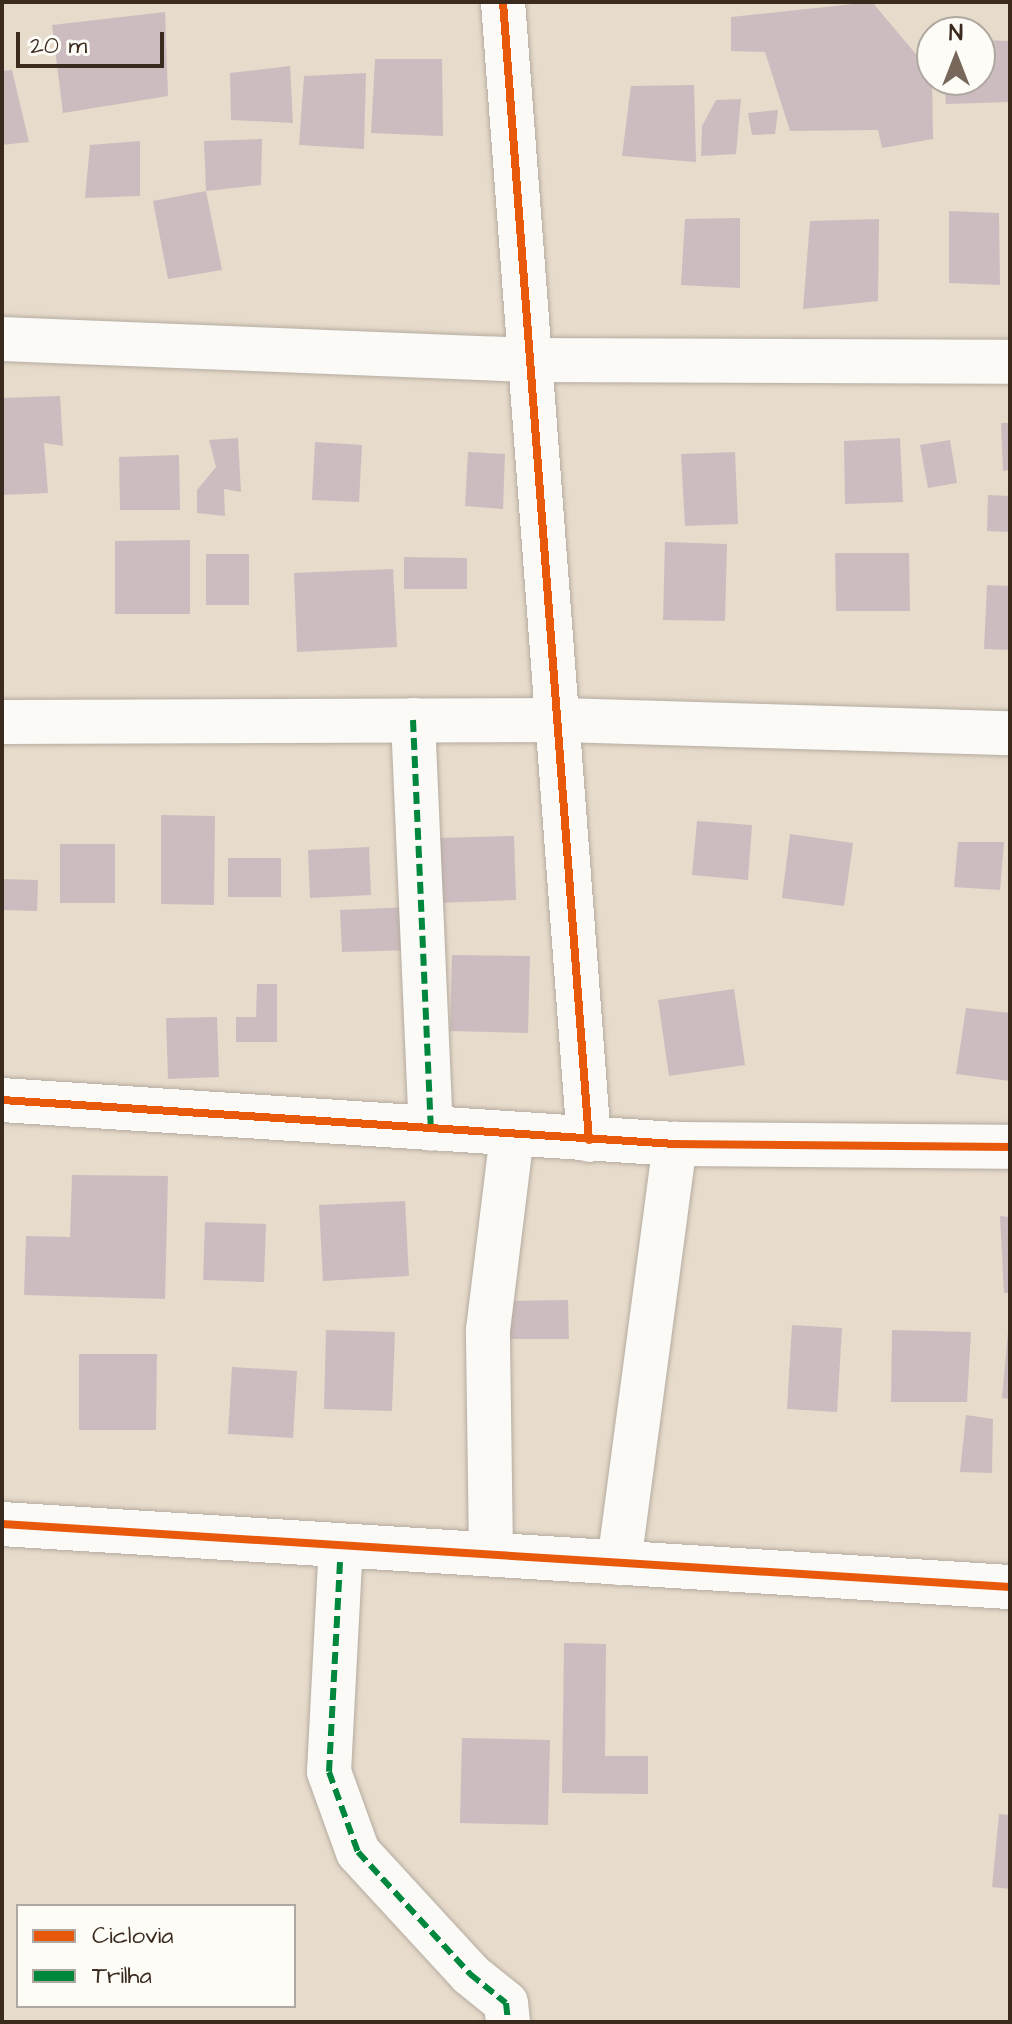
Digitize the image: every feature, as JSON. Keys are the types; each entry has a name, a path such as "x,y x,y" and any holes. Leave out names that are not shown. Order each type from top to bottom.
{"street":[{"path":"503,2 529,360 561,720 589,1140"},
{"path":"2,339 529,360 1010,362"},
{"path":"413,720 431,1129"},
{"path":"2,722 561,720 815,724 1010,733"},
{"path":"2,1100 589,1140 675,1144 1010,1147"},
{"path":"491,1554 488,1330 512,1135"},
{"path":"619,1563 675,1144"},
{"path":"2,1524 1010,1587"},
{"path":"340,1562 329,1772 358,1852 470,1974 506,2003 508,2022"}],"building":[{"path":"872,2 916,54 916,96 932,96 933,139 882,148 878,130 790,131 765,52 731,51 731,17"},
{"path":"165,12 168,96 63,113 52,25"},
{"path":"996,41 1010,41 1010,102 946,104 945,96 996,96"},
{"path":"375,59 442,59 443,136 371,133"},
{"path":"290,66 293,123 231,120 230,73"},
{"path":"12,70 29,142 2,145 2,71"},
{"path":"366,73 364,149 299,145 304,76"},
{"path":"694,85 696,162 622,156 631,86"},
{"path":"741,99 736,154 701,156 702,126 716,100"},
{"path":"778,110 775,134 752,135 748,113"},
{"path":"262,139 261,185 206,191 204,141"},
{"path":"140,141 140,196 85,198 90,145"},
{"path":"206,191 222,270 168,279 153,201"},
{"path":"949,211 999,213 1000,285 949,283"},
{"path":"740,218 740,288 681,285 685,219"},
{"path":"879,219 878,301 803,309 810,221"},
{"path":"60,396 63,446 44,443 48,493 2,495 2,398"},
{"path":"1001,423 1010,423 1010,470 1003,471"},
{"path":"238,438 241,492 224,489 225,516 197,513 197,490 216,467 209,440"},
{"path":"900,438 903,502 845,504 844,441"},
{"path":"950,440 957,483 928,488 920,445"},
{"path":"315,442 362,445 359,502 312,500"},
{"path":"468,452 505,454 503,509 465,506"},
{"path":"735,452 738,524 685,526 681,454"},
{"path":"179,455 180,510 120,510 119,457"},
{"path":"988,495 1010,496 1010,532 987,531"},
{"path":"190,540 190,614 115,614 115,541"},
{"path":"665,542 727,544 725,621 663,620"},
{"path":"835,553 909,553 910,611 836,611"},
{"path":"206,554 249,554 249,605 206,605"},
{"path":"404,557 467,558 467,589 404,589"},
{"path":"393,569 397,647 297,652 294,573"},
{"path":"987,585 1010,586 1010,650 984,649"},
{"path":"161,815 215,816 214,905 161,904"},
{"path":"697,821 752,825 748,880 692,875"},
{"path":"790,834 853,843 844,906 782,898"},
{"path":"514,836 516,900 438,903 437,838"},
{"path":"958,842 1004,842 1000,890 954,887"},
{"path":"60,844 115,844 115,903 60,903"},
{"path":"369,847 371,895 310,898 308,850"},
{"path":"228,858 281,858 281,897 228,897"},
{"path":"2,879 38,880 37,911 2,910"},
{"path":"411,907 413,950 342,952 340,910"},
{"path":"452,955 530,956 528,1033 450,1031"},
{"path":"257,984 277,984 277,1042 236,1042 236,1017 256,1017"},
{"path":"734,989 745,1065 669,1076 658,1000"},
{"path":"966,1008 1010,1013 1010,1081 956,1074"},
{"path":"217,1017 219,1077 168,1079 166,1018"},
{"path":"72,1175 168,1176 165,1299 24,1295 26,1236 70,1237"},
{"path":"405,1201 409,1276 323,1281 319,1205"},
{"path":"1000,1216 1010,1217 1010,1293 1004,1293"},
{"path":"205,1222 266,1224 264,1282 203,1280"},
{"path":"568,1300 569,1339 507,1339 507,1301"},
{"path":"792,1325 842,1328 837,1412 787,1409"},
{"path":"326,1330 395,1332 392,1411 324,1409"},
{"path":"892,1330 971,1332 967,1402 891,1402"},
{"path":"1010,1332 1010,1399 1002,1398"},
{"path":"79,1354 157,1354 156,1430 79,1430"},
{"path":"232,1367 297,1371 293,1438 228,1434"},
{"path":"966,1415 993,1419 992,1473 960,1472"},
{"path":"564,1643 606,1644 605,1756 648,1756 648,1794 562,1793"},
{"path":"462,1738 550,1740 548,1825 460,1823"},
{"path":"999,1814 1010,1815 1010,1889 992,1887"}],"marked path":[{"path":"413,720 431,1129"},
{"path":"340,1562 329,1772 358,1852 470,1974 506,2003 508,2022"}],"cycle path":[{"path":"503,2 589,1140"},
{"path":"2,1100 675,1144 1010,1147"},
{"path":"2,1524 1010,1587"}]}
